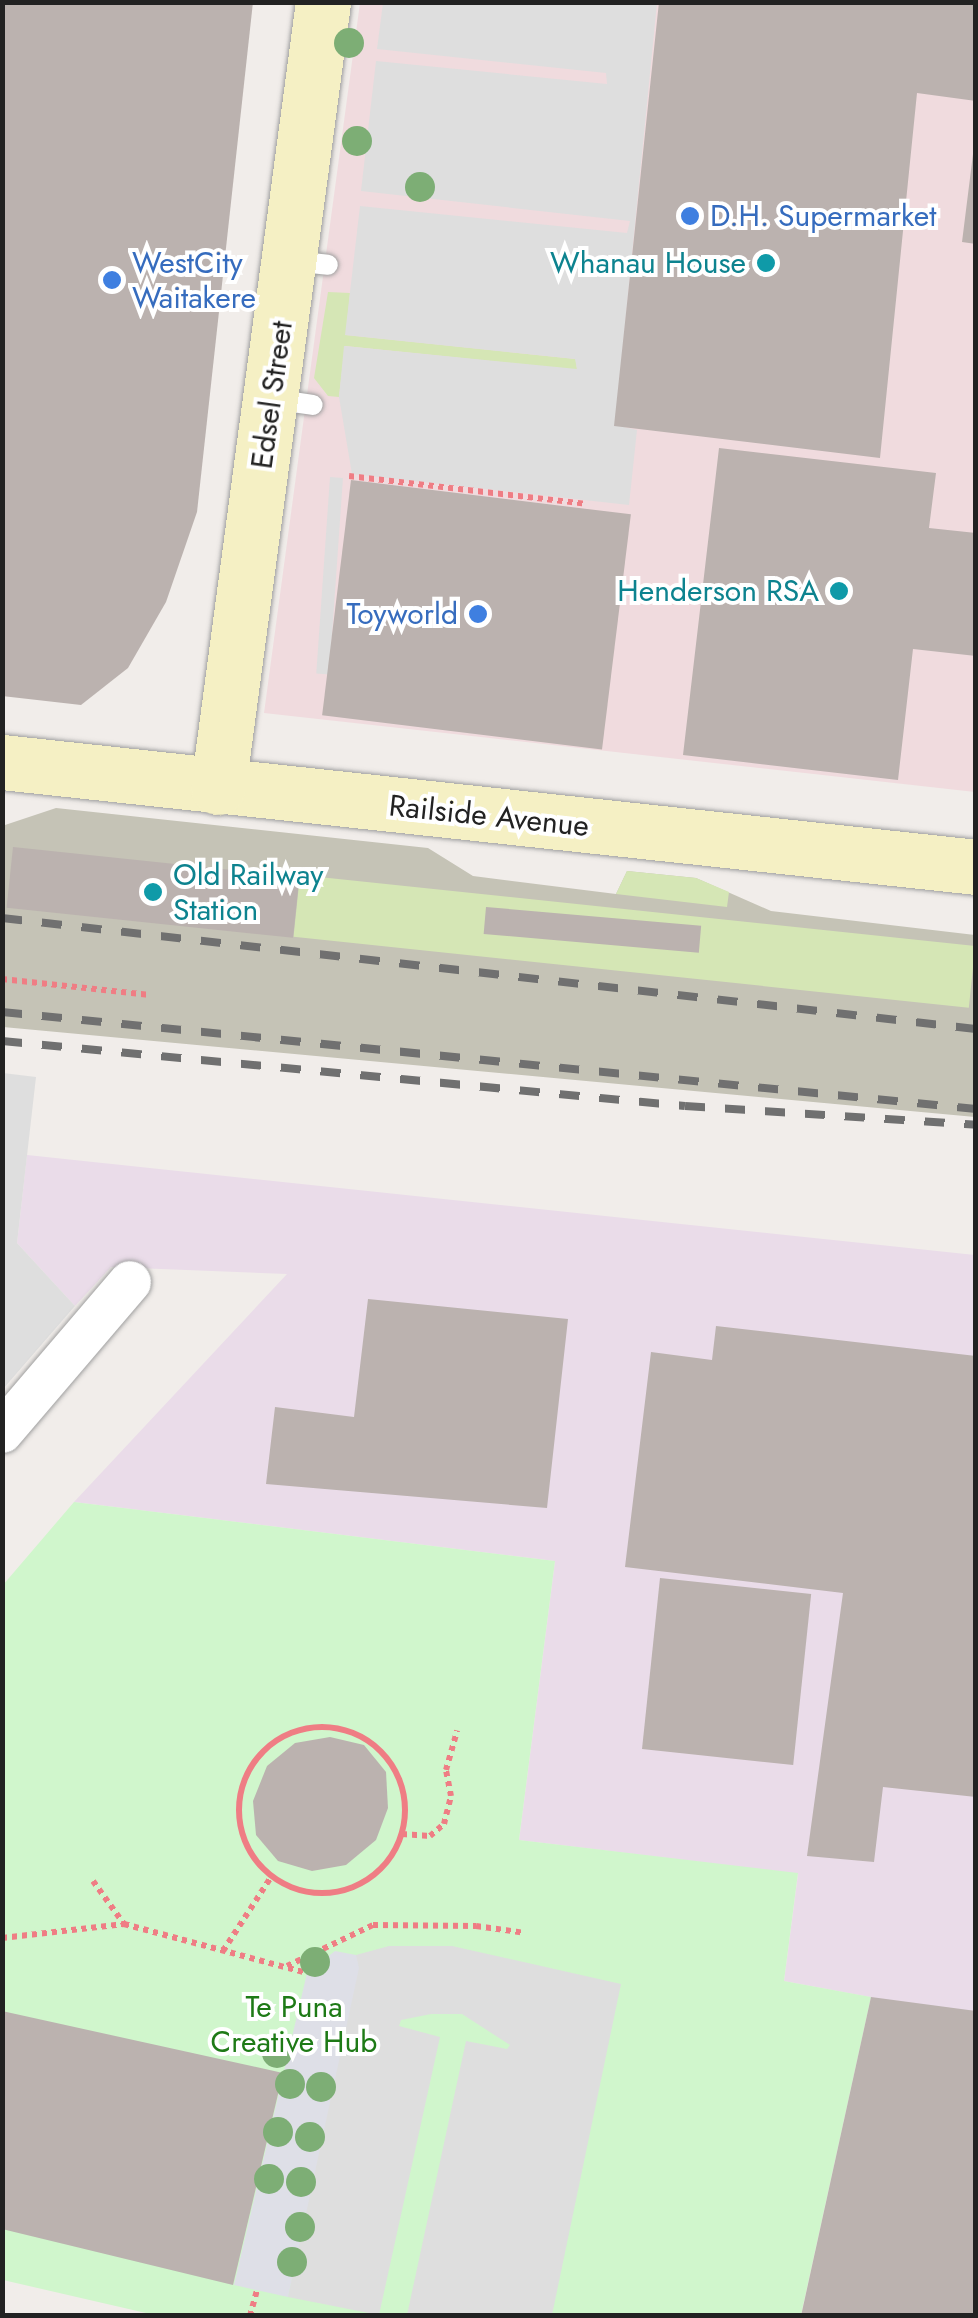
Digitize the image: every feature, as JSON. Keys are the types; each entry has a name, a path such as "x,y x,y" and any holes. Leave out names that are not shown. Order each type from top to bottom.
{"main road":[{"name":"Edsel Street","path":"218,787 292,402 309,263 323,2"},
{"name":"Railside Avenue","path":"2,762 976,867"}],"street":[{"path":"2,1432 130,1282"}],"path":[{"path":"349,476 586,504"},
{"path":"2,979 150,995"},
{"path":"340,1728 376,1748 400,1780 402,1834 372,1878 348,1890 320,1894 270,1876 244,1839 240,1793 265,1750 287,1734 340,1728"},
{"path":"402,1834 430,1836 444,1824 451,1796 446,1770 457,1730"},
{"path":"223,1951 270,1876"},
{"path":"93,1881 124,1924"},
{"path":"2,1938 124,1924 307,1972"},
{"path":"286,1967 372,1925 476,1926 524,1933"},
{"path":"250,2316 257,2290"}],"shaded area":[{"path":"360,3 975,3 975,792 264,713"},
{"path":"383,3 657,3 615,425 637,430 629,505 352,474 339,397 344,346 577,369 575,359 345,335 360,206 627,233 630,221 361,191 376,61 607,84 606,73 377,49"},
{"path":"330,477 343,478 329,674 316,674"},
{"path":"56,808 428,848 473,876 616,894 627,871 696,878 771,911 975,935 975,1117 3,1027 2,826"},
{"path":"3,1073 36,1077 17,1243 75,1306 3,1389"},
{"path":"27,1155 975,1255 975,2315 870,1997 784,1981 798,1874 519,1840 555,1561 74,1502 287,1274 111,1267 75,1306 17,1243"},
{"path":"389,1946 452,1946 621,1984 552,2315 407,2315 466,2041 507,2049 510,2045 462,2014 431,2014 401,2020 399,2026 440,2037 379,2315 288,2297 356,1955"},
{"path":"335,1951 356,1955 359,1968 288,2297 234,2285 307,1973"}],"green space":[{"path":"328,292 350,293 346,335 576,359 577,370 345,346 339,397 328,396 314,378"},
{"path":"627,871 696,878 729,892 727,907 616,894"},
{"path":"300,875 975,946 969,1008 294,937"},
{"name":"Te Puna Creative Hub","path":"74,1502 555,1561 519,1840 798,1873 784,1981 871,1997 801,2315 159,2316 3,2280 3,1585"}],"building":[{"name":"WestCity Waitakere","path":"2,2 253,2 197,512 166,602 128,668 81,705 2,696"},
{"name":"Whanau House","path":"659,2 976,2 976,101 917,93 880,458 614,426"},
{"path":"976,154 976,244 962,242"},
{"name":"Henderson RSA","path":"719,448 936,473 929,528 976,533 976,656 913,649 898,780 683,755"},
{"name":"Toyworld","path":"351,480 631,514 602,750 322,715"},
{"name":"Old Railway Station","path":"13,847 299,877 293,938 7,908"},
{"path":"486,907 701,926 699,953 484,934"},
{"path":"368,1299 568,1319 547,1508 266,1484 275,1407 354,1417"},
{"path":"716,1326 976,1356 976,1797 883,1787 874,1862 807,1856 843,1593 625,1567 651,1352 712,1360"},
{"path":"660,1578 811,1594 793,1765 642,1749"},
{"path":"330,1737 364,1745 386,1772 388,1808 376,1840 346,1865 312,1871 278,1861 256,1835 253,1801 267,1766 295,1743"},
{"path":"871,1997 976,2011 976,2316 801,2316"},
{"path":"2,2011 283,2073 233,2285 2,2229"}],"railway":[{"path":"2,918 976,1029"},
{"path":"2,1012 976,1109"},
{"path":"2,1041 685,1106 976,1125"}],"place":[{"name":"D.H. Supermarket","path":"690,216"},
{"name":"Whanau House","path":"766,263"},
{"name":"WestCity Waitakere","path":"112,280"},
{"name":"Henderson RSA","path":"839,591"},
{"name":"Toyworld","path":"478,614"},
{"name":"Old Railway Station","path":"153,892"}]}
